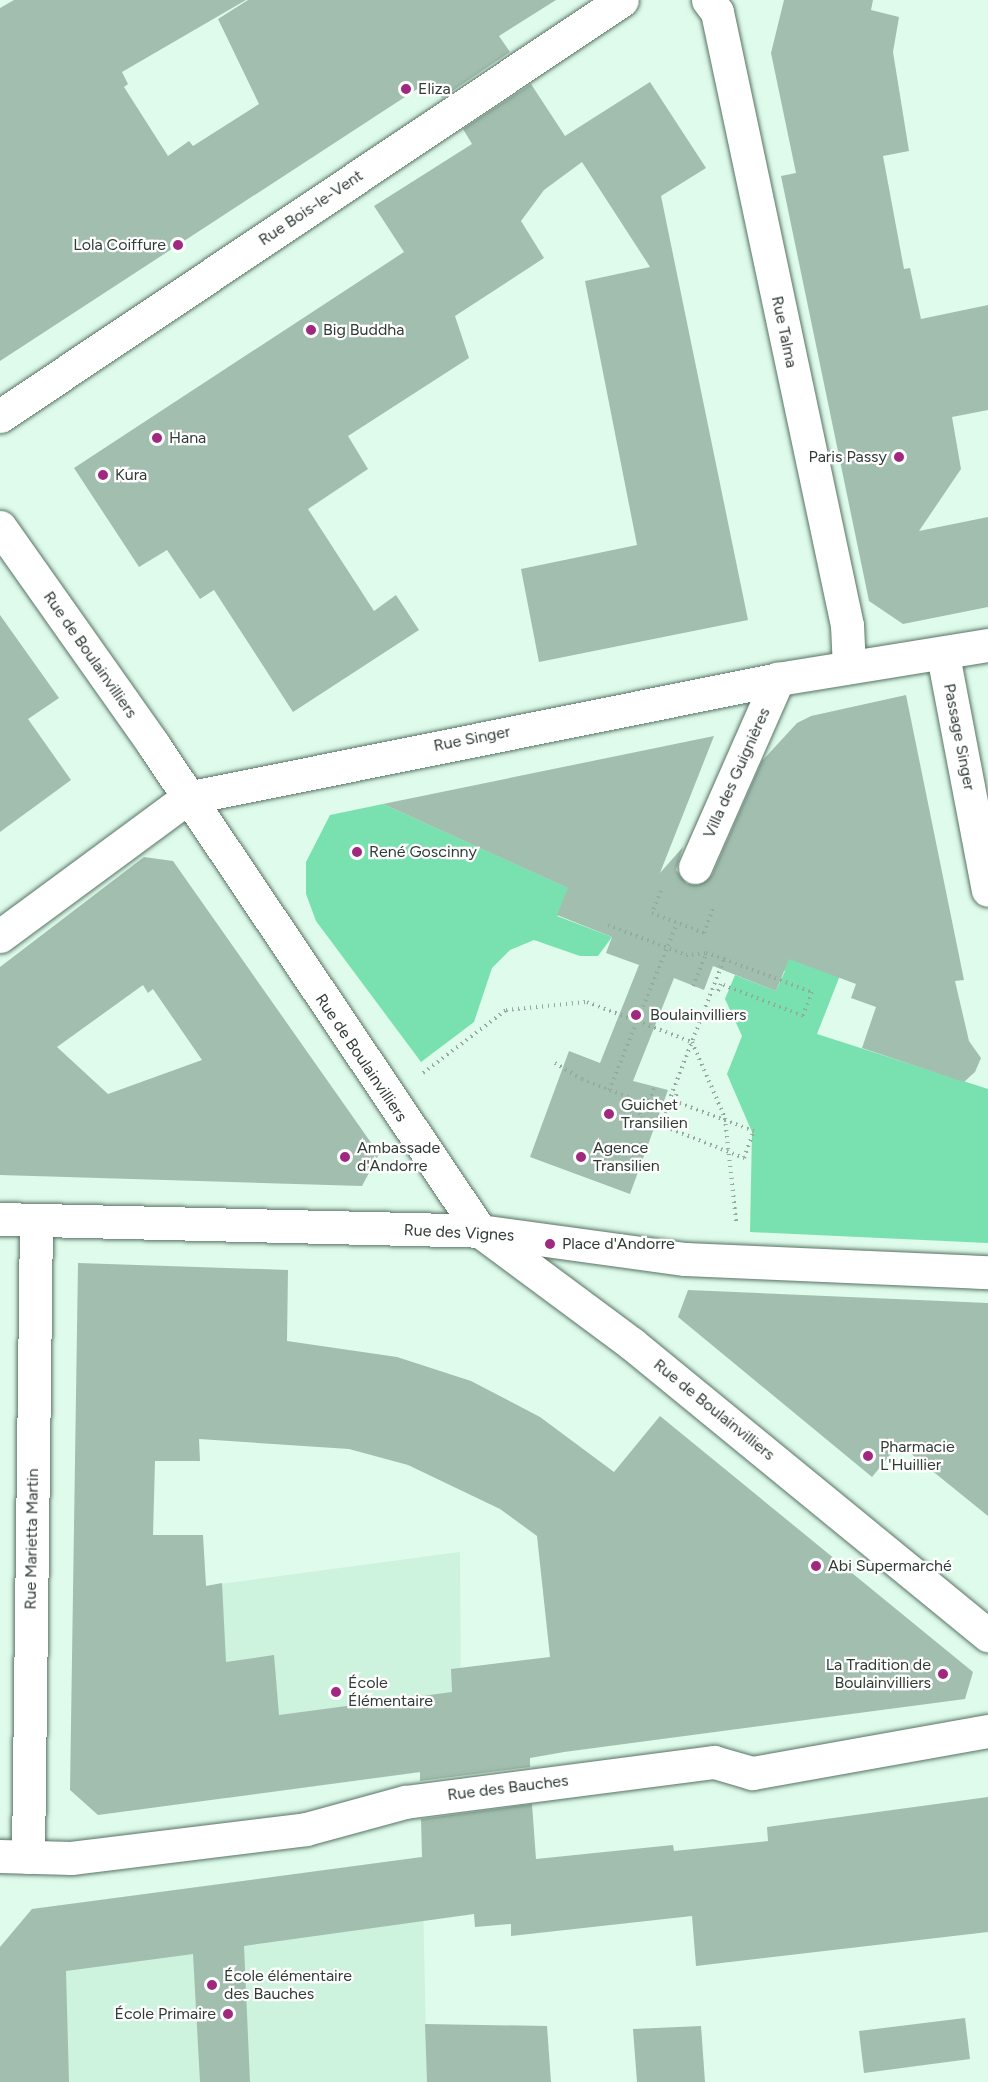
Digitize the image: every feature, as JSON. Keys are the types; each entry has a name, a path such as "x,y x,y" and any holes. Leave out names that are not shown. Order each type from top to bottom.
{"street":[{"name":"Rue Bois-le-Vent","path":"0,416 622,0"},
{"name":"Rue Talma","path":"708,0 717,12 847,625 849,667"},
{"name":"Rue de Boulainvilliers","path":"0,527 187,798 480,1231 632,1344 988,1635"},
{"name":"Rue Singer","path":"0,936 187,798 778,679 943,655 988,645"},
{"name":"Passage Singer","path":"943,655 988,890"},
{"name":"Villa des Guignières","path":"695,867 778,679"},
{"name":"Rue des Vignes","path":"0,1220 480,1231 685,1259 988,1272"},
{"name":"Rue Marietta Martin","path":"14,1857 36,1221"},
{"name":"Rue des Bauches","path":"14,1857 71,1858 306,1829 405,1802 714,1762 752,1773 988,1731"}],"path":[{"path":"663,884 652,913 704,933 717,896"},
{"path":"609,1090 677,923"},
{"path":"608,925 686,955 706,953 812,992 802,1016 721,984 717,995"},
{"path":"693,986 706,953"},
{"path":"660,1124 724,959"},
{"path":"420,1075 506,1010 587,1002 692,1042 725,1118 737,1230"},
{"path":"555,1063 630,1098 643,1118 744,1158 754,1131 674,1101 677,1093"},
{"path":"643,1118 655,1085"}],"shaded area":[{"name":"École Élémentaire","path":"460,1552 461,1767 227,1798 206,1586"},
{"name":"École élémentaire des Bauches","path":"422,1857 427,2082 1,2082 0,1947 32,1909"}],"green space":[{"path":"383,804 584,895 557,916 612,937 598,956 580,956 534,940 510,950 492,968 474,1022 421,1062 316,921 306,894 306,862 330,815"},
{"path":"733,950 850,950 817,1034 988,1089 988,1243 750,1232 752,1132 727,1074 742,1036 725,999 735,975 776,991 785,971"}],"building":[{"path":"14,0 246,0 122,72 128,84 124,87 168,156 189,141 193,146 259,104 218,19 248,0 556,0 499,36 510,52 442,98 431,80 0,361 0,8"},
{"path":"784,0 873,0 871,10 899,17 893,52 909,151 883,156 904,269 910,268 921,319 988,305 988,410 952,417 961,469 919,531 988,517 988,607 903,624 869,601 781,176 796,173 771,53"},
{"path":"650,82 706,168 661,196 748,620 539,662 521,569 637,545 585,281 650,267 582,162 544,190 521,221 544,258 455,316 469,358 348,436 368,469 308,509 374,611 396,595 419,630 293,712 214,590 200,599 167,550 139,567 74,468 404,252 374,206 472,144 463,129 531,84 565,136"},
{"path":"0,615 59,698 28,719 71,780 0,832"},
{"path":"906,695 964,980 955,981 969,1041 981,1058 975,1072 964,1082 862,1048 876,1007 851,998 856,984 789,959 776,991 713,966 704,990 674,978 633,1081 668,1090 630,1194 530,1157 569,1051 600,1063 639,965 606,953 612,937 557,915 568,888 383,804 714,736 660,873 683,847 676,870 687,884 698,885 712,875 762,761 797,723 811,716"},
{"path":"144,857 173,861 379,1154 362,1186 0,1175 0,967","holes":["143,985 148,993 153,989 202,1060 108,1094 57,1047"]},
{"path":"78,1263 288,1270 287,1341 397,1357 471,1381 540,1417 614,1472 660,1416 973,1672 965,1699 564,1752 530,1758 530,1767 420,1781 420,1772 98,1815 70,1790","holes":["199,1439 349,1449 408,1465 500,1509 537,1536 550,1657 451,1669 452,1692 279,1715 274,1655 226,1662 222,1583 206,1586 203,1535 153,1535 155,1461 200,1461"]},
{"path":"688,1290 988,1303 988,1516 899,1444 872,1477 678,1317"},
{"path":"988,1797 988,1932 696,1966 692,1916 511,1936 511,1924 475,1927 474,1914 244,1946 250,2082 200,2082 193,1954 66,1971 69,2082 0,2082 0,1947 32,1909 422,1857 421,1819 532,1804 536,1859 673,1845 674,1851 768,1841 767,1827"},
{"path":"965,2018 970,2059 864,2073 859,2031"},
{"path":"425,2024 547,2026 551,2082 427,2082"},
{"path":"701,2026 705,2082 637,2082 633,2029"}],"place":[{"name":"Eliza","path":"406,89"},
{"name":"Lola Coiffure","path":"178,245"},
{"name":"Big Buddha","path":"311,330"},
{"name":"Hana","path":"157,438"},
{"name":"Paris Passy","path":"899,457"},
{"name":"Kura","path":"103,475"},
{"name":"René Goscinny","path":"357,852"},
{"name":"Boulainvilliers","path":"636,1015"},
{"name":"Guichet Transilien","path":"609,1114"},
{"name":"Ambassade d'Andorre","path":"345,1157"},
{"name":"Agence Transilien","path":"581,1157"},
{"name":"Place d'Andorre","path":"550,1244"},
{"name":"Pharmacie L'Huillier","path":"868,1456"},
{"name":"Abi Supermarché","path":"816,1566"},
{"name":"La Tradition de Boulainvilliers","path":"943,1674"},
{"name":"École Élémentaire","path":"336,1692"},
{"name":"École élémentaire des Bauches","path":"212,1985"},
{"name":"École Primaire","path":"228,2014"}]}
